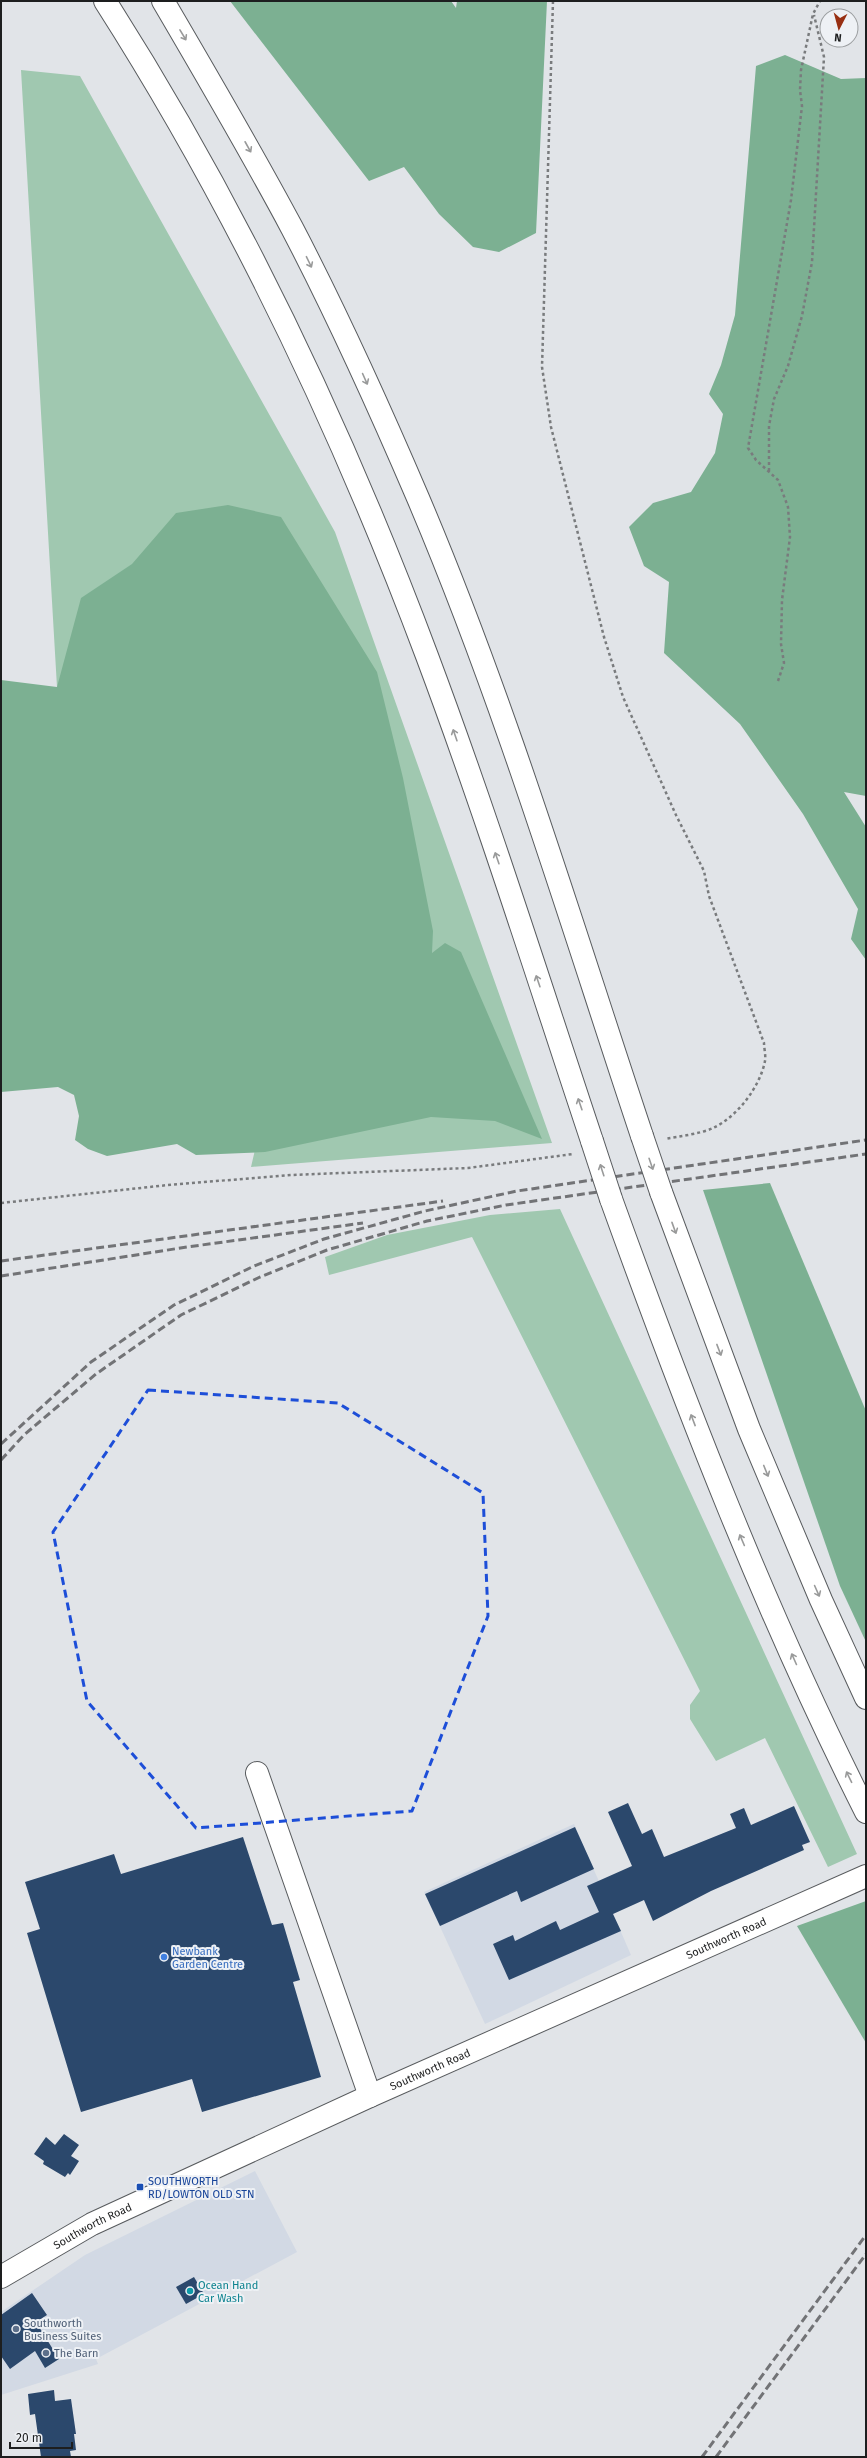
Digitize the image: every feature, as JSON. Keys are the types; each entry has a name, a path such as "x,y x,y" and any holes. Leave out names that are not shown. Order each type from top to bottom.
{"main road":[{"path":"105,1 185,135 250,253 312,382 370,514 445,707 611,1199 662,1340 731,1514 818,1711 866,1812"},
{"path":"163,1 223,102 292,229 358,364 419,500 476,647 661,1192 749,1429 793,1536 866,1698"},
{"path":"257,1773 370,2096"},
{"name":"Southworth Road","path":"2,2274 92,2224 370,2096 866,1876"}],"path":[{"path":"778,682 784,663 781,644 782,600 790,537 788,508 778,480 756,460 748,448 791,200 802,106 800,90 801,70 813,14 820,1"},
{"path":"769,471 768,426 774,399 788,366 802,316 812,262 824,57 819,30 813,14"}],"highlighted area":[{"path":"148,1390 338,1403 483,1493 488,1616 412,1811 196,1828 87,1701 53,1532"}],"shaded area":[{"path":"574,1824 631,1955 485,2024 424,1892"},
{"path":"255,2171 297,2252 96,2359 98,2364 1,2395 1,2312 85,2255"}],"green space":[{"path":"230,1 451,1 456,8 457,1 547,1 536,233 499,252 473,247 439,214 404,167 369,181"},
{"path":"785,55 841,79 866,78 866,796 844,792 866,827 866,960 851,939 858,909 803,814 740,724 664,653 669,582 644,566 629,527 653,503 691,492 715,453 723,414 709,394 721,365 735,315 756,66"},
{"path":"21,70 80,76 335,532 552,1143 251,1167 264,1111 57,687"},
{"path":"228,505 281,517 377,672 403,778 433,931 432,953 445,943 461,952 542,1139 495,1121 431,1117 265,1152 196,1155 177,1144 107,1156 88,1149 75,1140 79,1116 74,1095 58,1087 1,1092 1,680 57,687 81,598 132,564 176,513"},
{"path":"770,1183 866,1411 866,1642 840,1586 703,1190"},
{"path":"560,1209 857,1854 828,1867 765,1738 716,1761 690,1719 690,1705 700,1691 472,1237 329,1275 325,1257 387,1235 490,1215"},
{"path":"866,1901 866,2043 797,1926"}],"building":[{"path":"628,1803 642,1834 652,1829 664,1857 736,1828 730,1814 744,1808 751,1825 794,1806 810,1842 802,1845 804,1850 711,1891 653,1921 644,1900 613,1914 621,1931 509,1980 493,1944 513,1935 515,1941 556,1921 560,1930 599,1912 587,1886 632,1866 608,1812"},
{"path":"575,1827 594,1869 521,1902 517,1891 440,1926 425,1894"},
{"name":"Newbank Garden Centre","path":"243,1837 272,1925 283,1923 300,1980 293,1982 321,2077 202,2112 192,2079 81,2112 27,1933 40,1929 25,1882 114,1854 121,1874"},
{"path":"64,2134 79,2145 71,2156 79,2161 70,2175 68,2173 65,2177 43,2164 44,2161 34,2154 46,2137 55,2145"},
{"name":"Ocean Hand Car Wash","path":"194,2277 204,2294 186,2304 176,2287"},
{"name":"Southworth Business Suites","path":"32,2293 47,2315 36,2322 59,2359 45,2368 35,2351 10,2369 1,2356 1,2315"},
{"path":"54,2390 55,2401 71,2399 76,2434 74,2434 76,2450 70,2451 71,2457 41,2457 35,2414 30,2415 28,2394"}],"railway":[{"path":"1,1444 91,1362 174,1305 254,1266 324,1239 425,1211 517,1191 866,1140"},
{"path":"1,1460 24,1435 96,1374 181,1315 260,1277 327,1250 427,1221 506,1205 866,1154"},
{"path":"1,1261 443,1201"},
{"path":"1,1276 187,1247 363,1223"},
{"path":"702,2457 866,2235"},
{"path":"716,2457 866,2254"}],"place":[{"name":"Newbank Garden Centre","path":"164,1957"},
{"name":"SOUTHWORTH RD/LOWTON OLD STN","path":"140,2187"},
{"name":"Ocean Hand Car Wash","path":"190,2291"},
{"name":"Southworth Business Suites","path":"16,2329"},
{"name":"The Barn","path":"46,2353"}]}
